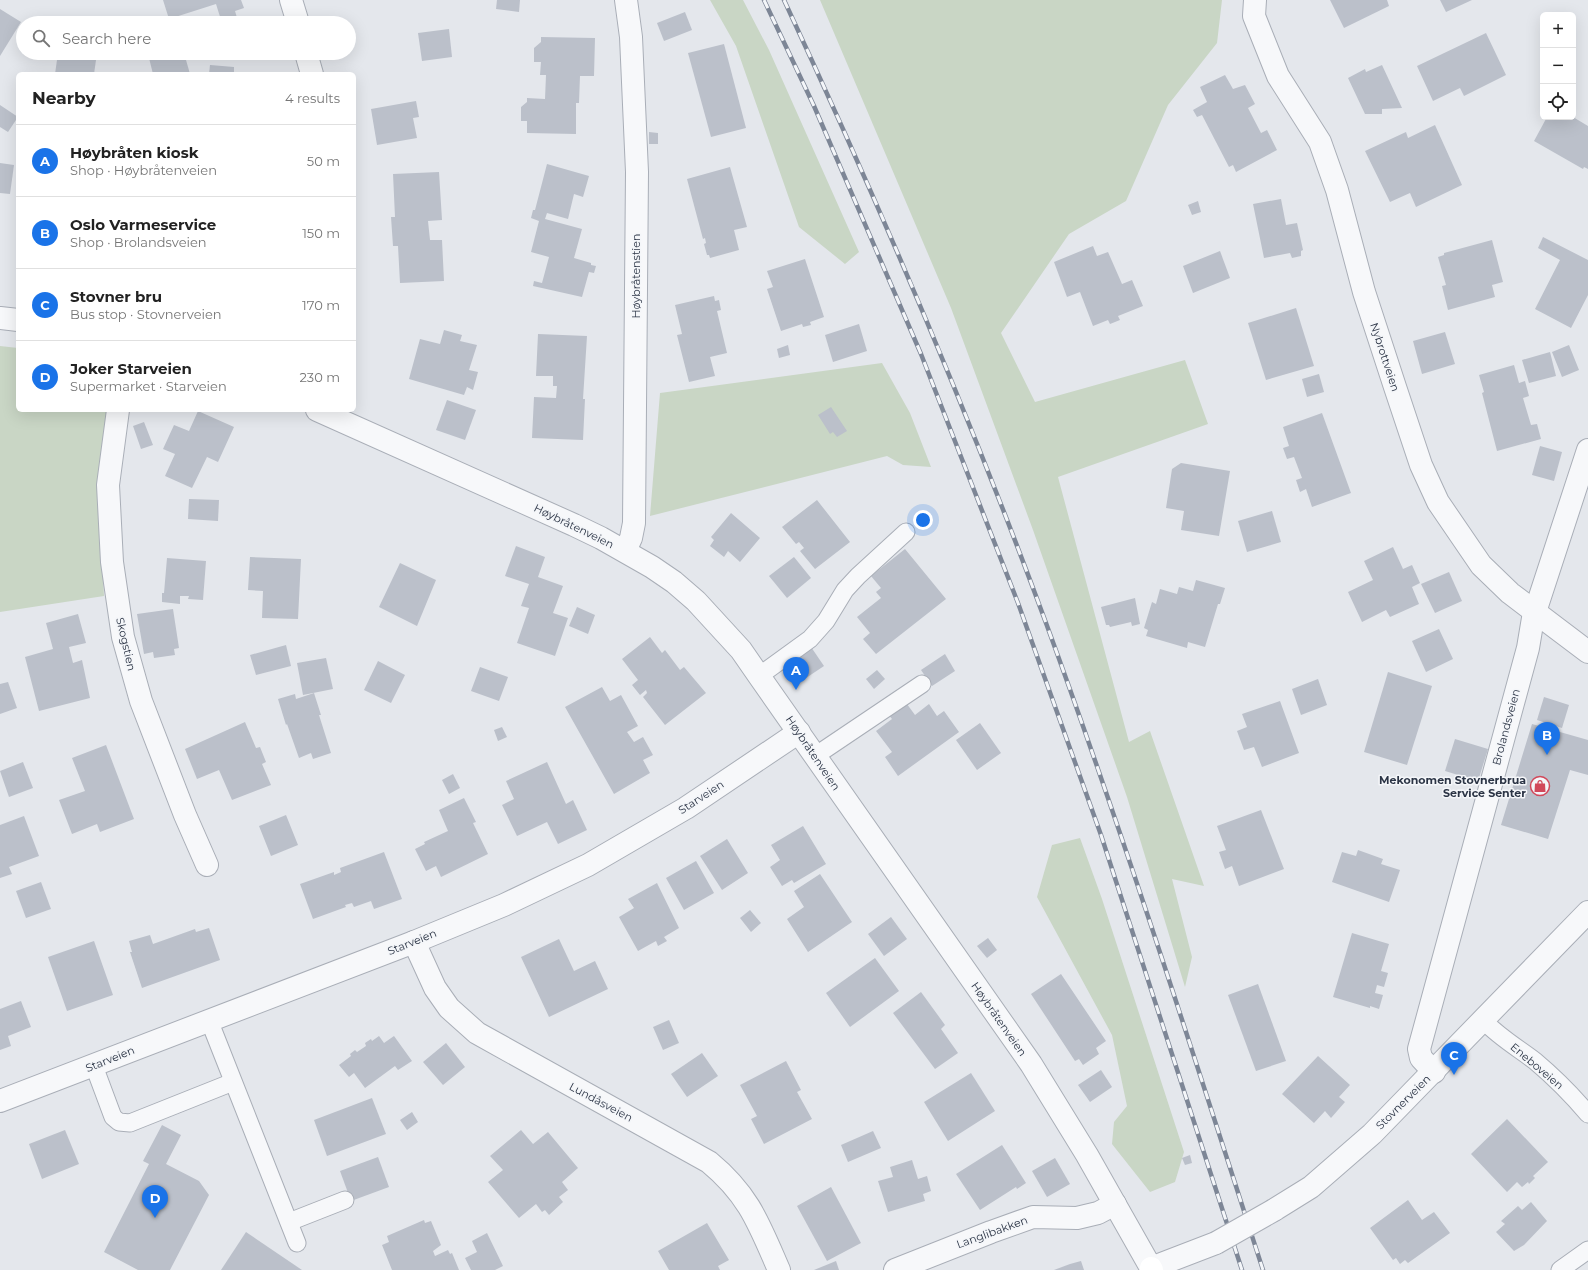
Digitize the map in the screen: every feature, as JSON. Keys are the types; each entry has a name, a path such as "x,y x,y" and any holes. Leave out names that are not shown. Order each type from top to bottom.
{"street":[{"path":"291,0 296,16"},
{"name":"Høybråtenstien","path":"625,551 631,538 634,523 637,172 630,37 626,0"},
{"name":"Nybrottveien","path":"1254,8 1278,76 1320,142 1337,190 1364,292 1426,477 1438,502 1481,565 1510,593 1534,613 1588,652"},
{"path":"308,60 311,72"},
{"path":"0,318 16,320"},
{"name":"Skogstien","path":"118,412 108,485 112,562 123,638 140,701 185,815 207,865"},
{"name":"Høybråtenveien","path":"321,412 574,525 625,551 674,582 696,601 741,650 1031,1064 1060,1109 1151,1269"},
{"name":"Brolandsveien","path":"1434,1072 1421,1058 1419,1049 1528,648 1534,613 1588,450"},
{"name":"Starveien","path":"0,1101 414,942 504,905 588,865 686,808 799,732"},
{"name":"Stovnerveien","path":"1151,1269 1216,1243 1311,1187 1341,1162 1434,1072 1588,912"},
{"name":"Lundåsveien","path":"414,942 435,988 449,1008 477,1033 709,1162 728,1177 751,1208 779,1270"},
{"name":"Langlibakken","path":"895,1270 1033,1217 1077,1218 1098,1213 1115,1204"}],"lane":[{"path":"759,676 810,639 818,631 845,590 906,532"},
{"path":"815,756 922,684"},
{"path":"209,1020 297,1243"},
{"name":"Eneboveien","path":"1484,1021 1496,1033 1540,1066 1588,1114"},
{"path":"94,1066 113,1117 119,1122 130,1123 233,1082"},
{"path":"289,1222 345,1200"},
{"path":"1560,1270 1588,1250"}],"green space":[{"path":"710,0 743,0 769,50 859,252 845,264 799,227 736,46"},
{"path":"820,0 1222,0 1217,43 1168,105 1126,201 1069,234 1001,333 1035,402 1185,360 1208,424 1058,477 1129,742 1150,731 1204,886 1172,879 1192,957 1185,987 1127,797 1033,530 951,308"},
{"path":"0,346 16,348 16,412 108,412 101,541 104,596 0,612"},
{"path":"882,363 910,413 931,467 903,465 887,456 650,516 660,393"},
{"path":"1080,838 1102,899 1184,1152 1175,1182 1150,1192 1112,1144 1114,1122 1127,1106 1112,1035 1037,897 1052,845"}],"building":[{"path":"163,0 241,0 244,8 235,11 236,16 220,16 216,4 178,16 168,16"},
{"path":"497,0 520,0 519,12 496,9"},
{"path":"1330,0 1387,0 1389,6 1344,28"},
{"path":"1440,0 1472,0 1446,12"},
{"path":"0,9 16,19 16,30 0,56"},
{"path":"685,12 692,30 664,41 657,23"},
{"path":"449,29 452,57 422,61 418,33"},
{"path":"1486,33 1506,75 1464,96 1460,88 1433,101 1417,66"},
{"path":"541,37 595,38 594,76 580,76 579,103 576,103 576,134 527,133 527,121 521,121 521,107 527,102 527,98 545,99 546,75 540,75 541,62 534,62 534,48 541,42"},
{"path":"724,44 746,128 711,137 688,53"},
{"path":"57,60 96,60 94,72 55,72"},
{"path":"150,60 186,60 189,72 152,72"},
{"path":"210,65 234,67 234,72 209,72"},
{"path":"1382,65 1402,108 1382,109 1382,114 1365,114 1348,78 1365,69 1366,72"},
{"path":"1225,75 1233,89 1245,85 1255,104 1248,108 1261,133 1267,130 1277,150 1236,172 1233,165 1229,167 1202,115 1197,117 1193,110 1207,102 1200,87"},
{"path":"416,101 419,117 413,118 417,138 377,145 371,109"},
{"path":"0,105 16,116 16,120 8,132 0,127"},
{"path":"1576,119 1588,126 1588,169 1584,167 1583,169 1534,141 1545,120"},
{"path":"1435,125 1462,185 1416,207 1410,193 1390,202 1365,151 1406,132 1408,138"},
{"path":"649,132 658,133 658,144 649,144"},
{"path":"0,163 14,165 10,194 0,193"},
{"path":"547,164 589,176 583,197 574,194 568,219 547,213 545,219 582,229 574,258 596,266 594,273 589,272 582,297 533,286 534,281 542,283 549,257 531,252 539,221 531,218 533,210 535,210"},
{"path":"730,167 747,227 734,230 739,250 710,258 709,255 707,255 704,244 706,243 705,238 703,239 687,179"},
{"path":"439,172 442,220 428,221 430,240 442,240 444,281 400,283 398,246 393,246 391,217 395,217 393,174"},
{"path":"1281,199 1286,225 1297,223 1303,250 1301,251 1301,256 1292,258 1290,253 1264,258 1253,204"},
{"path":"1198,201 1201,212 1192,215 1188,205"},
{"path":"1543,237 1588,260 1588,295 1571,328 1535,309 1560,260 1538,248"},
{"path":"1492,240 1503,282 1492,285 1495,297 1448,310 1442,286 1446,285 1438,257 1444,255 1444,253"},
{"path":"1093,246 1097,256 1108,252 1122,284 1132,280 1143,306 1118,316 1120,320 1110,324 1108,320 1093,326 1080,292 1067,297 1054,262"},
{"path":"1220,251 1230,278 1193,293 1183,266"},
{"path":"805,259 824,317 810,322 811,325 803,327 802,324 781,331 767,289 773,287 767,271"},
{"path":"714,296 715,301 719,300 721,310 717,311 727,353 710,357 715,376 689,382 677,335 682,334 675,305"},
{"path":"1296,308 1314,366 1266,380 1248,323"},
{"path":"859,324 867,351 833,362 825,335"},
{"path":"444,330 462,335 460,341 477,345 469,370 478,372 473,390 467,387 464,395 409,379 420,339 440,344"},
{"path":"1445,332 1455,364 1422,374 1413,341"},
{"path":"538,334 587,336 583,399 585,399 583,440 532,438 534,397 556,398 557,386 553,386 553,376 536,376"},
{"path":"788,345 790,355 779,358 777,349"},
{"path":"1569,345 1579,370 1562,377 1552,352"},
{"path":"1550,352 1556,376 1529,383 1522,360"},
{"path":"1514,365 1519,383 1525,381 1529,396 1523,398 1531,425 1537,424 1541,439 1497,451 1482,393 1484,392 1479,375"},
{"path":"1319,374 1324,392 1307,397 1302,379"},
{"path":"447,400 476,410 465,440 436,430"},
{"path":"831,407 847,431 837,437 833,432 830,434 818,415"},
{"path":"198,412 234,427 218,462 207,457 192,488 165,476 175,454 163,449 174,425 189,431"},
{"path":"1322,413 1351,493 1312,507 1306,489 1300,492 1296,480 1302,478 1294,457 1287,459 1283,448 1289,446 1283,427"},
{"path":"144,422 153,445 141,449 133,426"},
{"path":"1540,446 1562,452 1554,481 1532,475"},
{"path":"1181,463 1230,471 1219,536 1181,530 1184,511 1166,508 1172,469"},
{"path":"189,499 219,500 218,521 188,519"},
{"path":"817,500 850,542 815,569 800,551 804,548 799,542 796,544 782,527"},
{"path":"1272,511 1281,542 1247,552 1238,521"},
{"path":"731,513 760,538 740,562 728,551 724,557 710,546 714,540 711,537"},
{"path":"516,546 545,557 538,577 563,586 553,613 568,618 555,656 517,643 529,608 521,606 529,584 505,576"},
{"path":"1393,547 1403,569 1412,565 1420,583 1412,587 1419,604 1390,617 1386,610 1362,622 1348,592 1373,580 1364,561"},
{"path":"905,549 946,599 876,654 863,639 870,633 857,617 881,598 876,592 881,588 871,576"},
{"path":"250,557 301,559 298,619 262,618 263,591 248,590"},
{"path":"794,557 811,578 787,598 769,576"},
{"path":"167,558 206,561 203,600 188,599 189,596 180,596 180,604 162,602"},
{"path":"400,563 436,580 417,626 379,607"},
{"path":"1449,572 1462,601 1435,613 1421,584"},
{"path":"1196,580 1225,588 1220,604 1218,604 1205,647 1188,642 1187,648 1146,636 1148,630 1144,628 1152,602 1156,604 1160,589 1177,594 1179,587 1193,591"},
{"path":"1135,598 1140,624 1132,626 1131,622 1110,627 1109,625 1106,625 1101,607"},
{"path":"577,607 595,615 588,634 569,626"},
{"path":"173,609 179,648 174,649 175,655 154,658 153,652 144,654 137,614"},
{"path":"78,614 86,643 69,647 73,663 82,660 90,698 39,711 25,657 53,649 46,623"},
{"path":"1439,629 1453,659 1426,672 1412,641"},
{"path":"650,637 662,653 665,650 680,670 684,667 706,693 665,725 643,697 647,693 646,690 640,695 632,685 638,680 622,659"},
{"path":"286,645 291,666 256,675 250,655"},
{"path":"811,647 824,666 803,680 790,661"},
{"path":"945,654 955,671 932,686 921,670"},
{"path":"326,658 333,689 303,695 297,663"},
{"path":"378,661 405,675 391,703 364,690"},
{"path":"480,667 508,677 499,701 471,691"},
{"path":"877,670 885,679 874,689 866,679"},
{"path":"1388,672 1432,686 1407,765 1364,752"},
{"path":"1318,679 1327,705 1301,715 1292,689"},
{"path":"8,682 17,708 0,714 0,684"},
{"path":"602,687 610,701 621,695 638,726 627,732 634,742 643,737 653,755 643,760 650,773 614,794 565,707"},
{"path":"314,693 331,753 313,759 311,753 299,758 278,699 295,694 296,699"},
{"path":"1544,697 1569,705 1562,728 1537,720"},
{"path":"904,700 915,715 929,704 937,716 944,711 959,732 898,776 885,757 892,752 876,731 892,719 887,713"},
{"path":"1280,701 1299,753 1262,767 1254,747 1244,750 1237,731 1247,727 1242,714"},
{"path":"245,722 256,748 260,747 266,762 262,764 271,785 232,800 219,770 197,779 185,749"},
{"path":"980,723 1001,753 977,770 956,740"},
{"path":"1532,724 1588,740 1588,775 1570,770 1548,839 1501,825"},
{"path":"502,727 507,737 498,741 494,730"},
{"path":"1455,739 1488,749 1478,781 1445,771"},
{"path":"106,745 134,819 100,832 97,824 72,834 59,800 85,791 72,758"},
{"path":"23,762 33,788 9,797 0,771"},
{"path":"547,762 566,804 573,800 587,830 558,844 547,822 517,836 502,805 514,799 506,781"},
{"path":"453,774 460,788 449,794 442,780"},
{"path":"464,798 476,822 473,823 488,854 441,877 436,866 426,871 415,849 425,844 424,842 448,831 439,810"},
{"path":"1261,810 1284,869 1239,886 1232,866 1225,869 1219,852 1226,850 1217,826"},
{"path":"286,815 298,845 271,856 259,826"},
{"path":"24,816 39,856 9,867 12,874 0,878 0,825"},
{"path":"803,826 826,864 794,883 792,880 782,886 770,867 780,860 771,845"},
{"path":"727,839 748,873 722,890 700,856"},
{"path":"1358,850 1383,859 1381,864 1400,870 1389,902 1332,882 1342,852 1356,856"},
{"path":"384,852 402,899 374,909 371,901 354,907 352,903 345,905 346,907 313,919 300,884 334,872 334,875 341,872 340,868"},
{"path":"696,861 714,893 684,910 666,878"},
{"path":"820,874 852,922 808,952 787,919 804,907 794,891"},
{"path":"41,882 51,909 26,918 16,891"},
{"path":"657,883 679,928 664,937 667,941 658,946 656,941 638,951 619,917 634,908 628,899"},
{"path":"750,910 761,923 751,932 740,918"},
{"path":"891,917 907,939 884,956 868,934"},
{"path":"209,928 220,960 142,988 130,952 132,952 129,941 150,935 153,944 195,929 196,932"},
{"path":"1352,933 1389,944 1381,971 1388,973 1384,987 1377,985 1375,993 1383,995 1379,1009 1370,1006 1370,1008 1333,997"},
{"path":"988,938 997,950 987,958 977,946"},
{"path":"559,939 574,971 595,961 608,989 549,1017 521,957"},
{"path":"94,941 113,995 67,1011 48,957"},
{"path":"875,958 899,991 850,1027 826,993"},
{"path":"1061,974 1106,1041 1096,1048 1099,1054 1083,1065 1079,1059 1075,1061 1031,994"},
{"path":"1258,984 1286,1061 1256,1071 1228,995"},
{"path":"921,992 945,1025 941,1029 958,1053 935,1069 893,1013"},
{"path":"21,1001 31,1027 8,1036 11,1046 0,1050 0,1009"},
{"path":"669,1020 679,1043 663,1050 653,1027"},
{"path":"379,1036 384,1043 394,1036 412,1061 398,1070 395,1066 365,1088 354,1073 349,1077 339,1065 351,1056 350,1054 355,1050 357,1052 366,1046 365,1043 371,1039 372,1041"},
{"path":"446,1043 465,1067 443,1085 423,1062"},
{"path":"702,1053 718,1076 687,1097 671,1074"},
{"path":"1318,1056 1350,1085 1339,1097 1345,1102 1331,1118 1325,1111 1314,1123 1282,1094"},
{"path":"786,1061 801,1090 797,1092 812,1119 764,1144 751,1119 757,1116 740,1085"},
{"path":"1101,1070 1112,1087 1090,1102 1078,1085"},
{"path":"971,1073 995,1111 948,1141 924,1102"},
{"path":"372,1098 386,1134 327,1156 314,1120"},
{"path":"412,1112 418,1122 407,1130 400,1120"},
{"path":"1507,1119 1548,1162 1533,1176 1535,1178 1529,1184 1528,1182 1522,1187 1517,1182 1507,1192 1471,1154"},
{"path":"162,1125 181,1135 166,1164 199,1181 209,1195 170,1270 138,1270 104,1252 149,1164 143,1161"},
{"path":"65,1130 79,1164 42,1179 29,1144"},
{"path":"521,1130 533,1144 548,1132 578,1168 562,1182 568,1190 559,1197 563,1202 549,1215 545,1210 542,1212 536,1204 519,1218 488,1182 503,1170 490,1156"},
{"path":"873,1131 881,1148 848,1162 841,1145"},
{"path":"1002,1145 1026,1183 1017,1189 1016,1187 980,1210 956,1174"},
{"path":"1190,1155 1192,1163 1185,1165 1182,1158"},
{"path":"378,1157 389,1187 351,1201 340,1171"},
{"path":"1055,1158 1070,1184 1047,1197 1032,1171"},
{"path":"912,1160 918,1179 927,1176 931,1191 923,1194 925,1201 888,1212 878,1181 893,1177 890,1167"},
{"path":"831,1187 861,1243 827,1261 797,1206"},
{"path":"1408,1200 1422,1220 1434,1212 1450,1233 1408,1263 1405,1260 1400,1264 1396,1258 1393,1260 1370,1228"},
{"path":"1531,1202 1547,1221 1524,1245 1514,1251 1496,1232 1505,1224 1501,1221 1518,1206 1522,1210"},
{"path":"424,1220 425,1223 431,1221 441,1245 433,1251 435,1256 448,1250 450,1254 452,1253 459,1270 392,1270 382,1245 389,1242 387,1236"},
{"path":"707,1223 729,1260 718,1266 720,1270 669,1270 658,1251"},
{"path":"246,1232 302,1270 221,1270"},
{"path":"487,1233 503,1266 495,1270 471,1270 465,1258 477,1252 472,1241"},
{"path":"836,1261 839,1270 814,1270"},
{"path":"1081,1261 1084,1270 1054,1270 1070,1264"}],"railway":[{"path":"764,0 814,106 921,354 1018,603 1101,835 1242,1270"},
{"path":"784,0 854,154 921,308 986,465 1046,623 1103,783 1263,1270"}],"place":[{"name":"Høybråten kiosk","path":"796,690"},
{"name":"Oslo Varmeservice","path":"1547,755"},
{"name":"Mekonomen Stovnerbrua Service Senter","path":"1540,786"},
{"name":"Stovner bru","path":"1454,1075"},
{"name":"Joker Starveien","path":"155,1218"}]}
